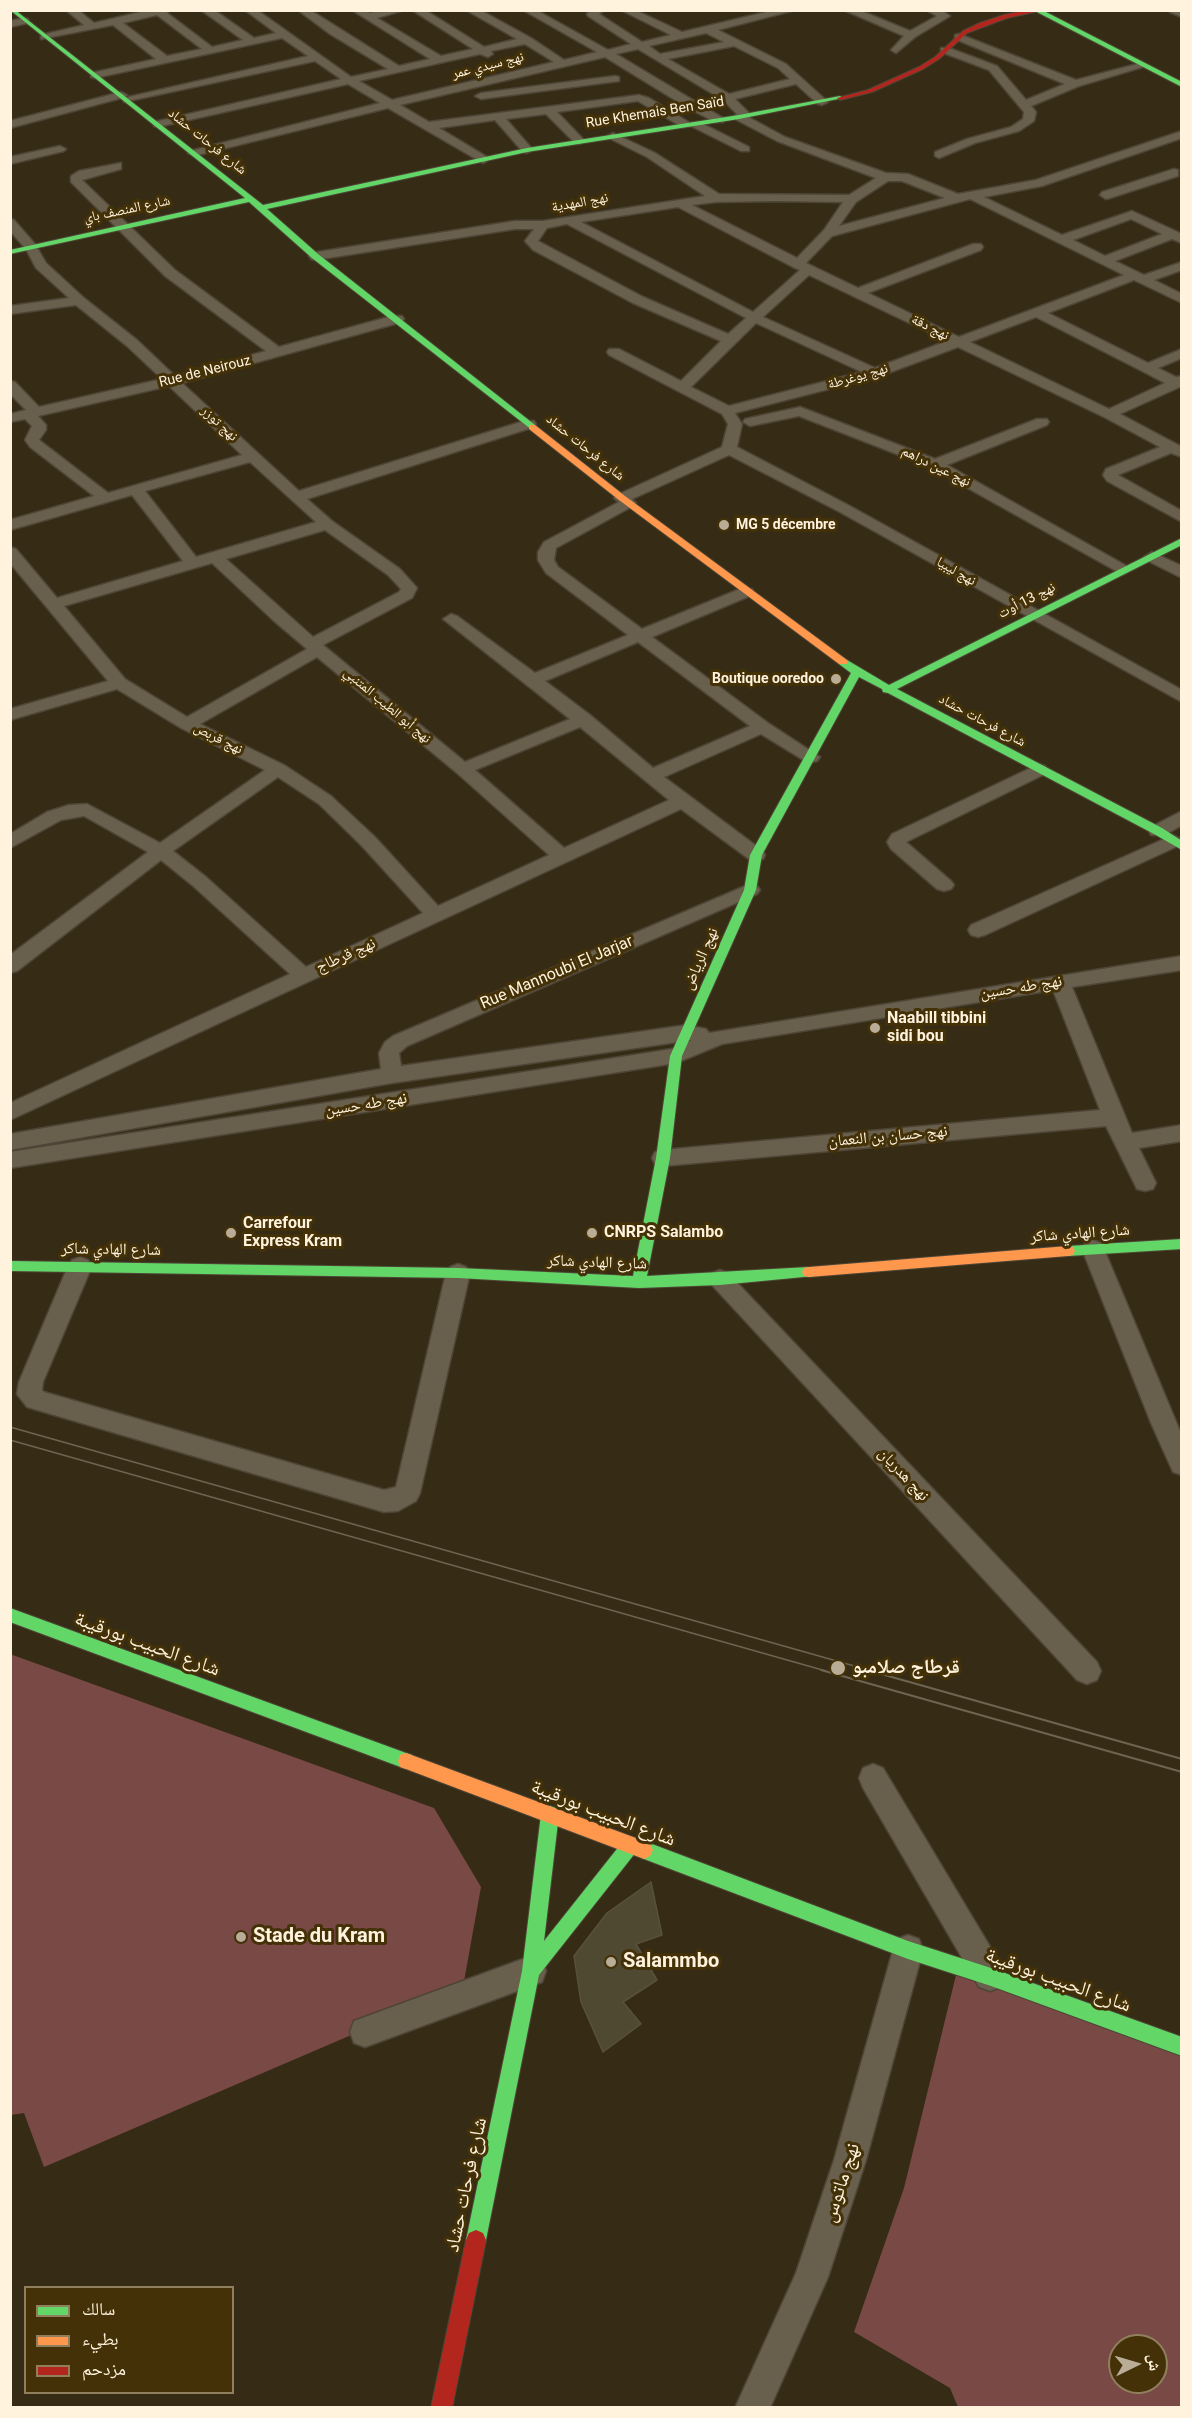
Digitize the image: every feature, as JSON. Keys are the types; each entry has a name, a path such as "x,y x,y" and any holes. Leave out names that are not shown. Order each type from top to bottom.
{"street":[{"name":"شارع فرحات حشاد","path":"11,10 17,22 45,37 124,97 262,208 315,255 625,501 857,672 1171,840"},
{"path":"71,10 91,26"},
{"path":"206,10 252,41"},
{"path":"250,10 285,34 305,39 366,23 399,10"},
{"path":"303,10 334,32 396,69"},
{"path":"357,10 366,23 389,30 477,76"},
{"path":"471,10 527,40 563,63"},
{"path":"528,10 719,120"},
{"path":"599,10 592,14 727,98 743,117 781,139 885,177 904,177 957,198"},
{"path":"626,10 682,36"},
{"path":"746,10 760,18"},
{"name":"نهج سيدي عمر","path":"194,153 445,92 477,76 524,73 790,10"},
{"path":"849,10 896,31 911,34"},
{"path":"1174,10 1182,14"},
{"path":"45,37 114,21 136,13 162,11 210,50"},
{"path":"896,50 911,34 945,16 937,11"},
{"path":"1036,11 1142,66 1178,81"},
{"name":"Rue Khemais Ben Saïd","path":"262,208 483,159 620,132 743,117 870,91 921,68 959,37 982,24 999,17 1036,11"},
{"path":"389,30 422,17 524,73"},
{"path":"114,21 165,60"},
{"path":"709,30 782,66 822,102"},
{"path":"95,75 285,34"},
{"path":"959,37 1075,84"},
{"path":"305,39 318,57 349,80 483,159"},
{"path":"158,124 527,40"},
{"path":"660,57 734,43"},
{"path":"939,154 971,141 1015,129 1028,121 1030,112 993,68 945,50"},
{"path":"10,125 124,97 318,57"},
{"path":"410,66 455,98 615,79"},
{"path":"1022,105 1075,84 1142,66"},
{"path":"727,98 797,81"},
{"path":"428,126 549,110 603,107 635,99 645,100 690,125 745,149"},
{"path":"549,110 579,141"},
{"path":"499,118 527,150"},
{"path":"620,132 716,198"},
{"path":"828,233 957,198 1038,183 1182,134"},
{"path":"10,161 60,148"},
{"path":"1124,154 1178,175"},
{"path":"117,166 83,174 75,179 170,273 278,353"},
{"path":"1061,240 1132,215 1138,210 1106,195 1178,175"},
{"path":"681,389 755,318 803,267 852,199 885,177"},
{"path":"971,195 1182,299"},
{"name":"نهج المهدية","path":"315,255 515,225 543,225 716,198 852,199"},
{"name":"شارع المنصف باي","path":"10,252 251,199"},
{"name":"نهج دقة","path":"679,203 803,267 1109,414 1176,450"},
{"path":"1132,215 1176,237"},
{"path":"570,221 755,318 875,373"},
{"name":"نهج توزر","path":"10,224 31,247 40,264 79,301 132,343 327,524 394,572 409,588 406,596 315,647"},
{"path":"543,225 531,241 537,247 638,300 730,340"},
{"path":"1104,261 1176,237"},
{"path":"859,292 977,247"},
{"name":"نهج يوغرطة","path":"731,418 773,401 875,373 957,341 1138,278 1182,266"},
{"path":"10,310 79,301"},
{"path":"1038,313 1147,368 1178,381"},
{"name":"Rue de Neirouz","path":"10,418 172,381 397,320"},
{"path":"614,352 731,418 800,411"},
{"path":"1147,368 1182,353"},
{"path":"1164,360 1182,368"},
{"path":"1109,414 1178,381"},
{"path":"10,384 39,425 39,430 32,440 35,444 107,499"},
{"name":"نهج عين دراهم","path":"773,401 935,464 1124,569"},
{"path":"731,418 729,449 625,501 550,545 546,552 546,561 552,570 762,727 811,757"},
{"path":"935,464 1042,422"},
{"path":"296,497 529,424"},
{"name":"نهج ليبيا","path":"729,449 843,508 1182,698"},
{"path":"1176,450 1111,472 1110,475 1182,518"},
{"path":"10,525 137,491 254,456"},
{"path":"137,491 192,562"},
{"path":"52,604 327,524"},
{"name":"نهج 13 أوت","path":"887,690 1182,541"},
{"name":"نهج قربص","path":"10,552 119,683 187,724 278,769 325,800 368,841 436,916"},
{"name":"نهج أبو الطيب المتنبي","path":"214,556 273,612 463,769 561,856"},
{"path":"1152,557 1182,573"},
{"path":"533,680 746,592"},
{"path":"451,619 584,719 682,801 756,855"},
{"path":"187,724 315,647"},
{"name":"نهج الرياض","path":"639,1282 663,1158 676,1056 750,890 756,855 857,672"},
{"path":"10,715 119,683"},
{"path":"463,769 584,719"},
{"path":"651,776 762,727"},
{"path":"10,966 161,851 278,769"},
{"path":"944,885 898,845 896,842 899,838 1039,770"},
{"name":"نهج قرطاج","path":"10,1112 682,801"},
{"path":"10,842 54,816 69,811 87,810 161,851 199,881 303,975"},
{"path":"978,930 1171,840 1182,817"},
{"path":"10,821 30,829"},
{"name":"Rue Mannoubi El Jarjar","path":"392,1075 390,1053 392,1047 400,1041 750,890"},
{"name":"نهج طه حسين","path":"10,1160 676,1056 718,1037 1182,963"},
{"path":"1060,982 1113,1117 1127,1142 1144,1183"},
{"name":"نهج طه حسين","path":"10,1143 392,1075 687,1032 718,1037"},
{"name":"نهج حسان بن النعمان","path":"663,1158 1113,1117"},
{"path":"1127,1142 1182,1133"},
{"name":"شارع الهادي شاكر","path":"10,1266 458,1273 639,1282 720,1279 1182,1244"},
{"path":"1093,1249 1163,1423 1182,1464"},
{"path":"80,1266 31,1382 29,1394 36,1400 384,1501 398,1500 407,1493 458,1273"},
{"name":"نهج هدريان","path":"720,1279 1087,1671"},
{"name":"شارع الحبيب بورقيبة","path":"10,1616 550,1814 908,1950 991,1977 1182,2047"},
{"path":"873,1778 991,1977"},
{"name":"شارع فرحات حشاد","path":"441,2408 531,1971 550,1814"},
{"name":"شارع فرحات حشاد","path":"531,1971 630,1846"},
{"name":"نهج ماتوس","path":"752,2408 811,2277 850,2160 908,1950"},
{"path":"365,2032 531,1971"}],"shaded area":[{"name":"Stade du Kram","path":"10,1654 434,1808 481,1887 463,1987 44,2167 24,2113 11,2115"},
{"path":"957,1971 1181,2055 1181,2407 958,2407 950,2388 854,2332 904,2188"}],"building":[{"name":"Salammbo","path":"651,1882 662,1935 636,1944 657,1980 623,2002 641,2024 603,2052 581,2002 574,1956 607,1913"}],"tram line":[{"path":"10,1427 872,1671"},
{"path":"10,1440 826,1671"},
{"path":"821,1670 1182,1772"},
{"path":"867,1670 1182,1759"}],"traffic: fast":[{"path":"11,10 194,153 262,208 315,256 532,427"},
{"path":"1036,10 1182,85"},
{"path":"262,208 527,150 739,117 840,98"},
{"path":"10,252 251,199"},
{"path":"887,690 1182,541"},
{"path":"843,662 857,672 1158,831 1182,847"},
{"path":"639,1282 663,1158 676,1056 750,890 756,855 857,672"},
{"path":"1068,1251 1182,1244"},
{"path":"10,1266 458,1273 639,1282 809,1272"},
{"path":"10,1615 406,1761"},
{"path":"476,2240 531,1971 550,1814"},
{"path":"531,1971 630,1846"},
{"path":"644,1850 908,1950 991,1977 1182,2047"}],"traffic: slow":[{"path":"532,427 622,498 843,662"},
{"path":"809,1272 1068,1251"},
{"path":"406,1761 644,1850"}],"traffic: jam":[{"path":"840,98 870,91 921,68 937,58 965,32 982,24 1006,16 1036,11"},
{"path":"441,2408 476,2240"}],"place":[{"name":"MG 5 décembre","path":"724,525"},
{"name":"Boutique ooredoo","path":"836,679"},
{"name":"Naabill tibbini sidi bou","path":"875,1028"},
{"name":"Carrefour Express Kram","path":"231,1233"},
{"name":"CNRPS Salambo","path":"592,1233"},
{"name":"قرطاج صلامبو","path":"838,1668"},
{"name":"Stade du Kram","path":"241,1937"},
{"name":"Salammbo","path":"611,1962"}]}
